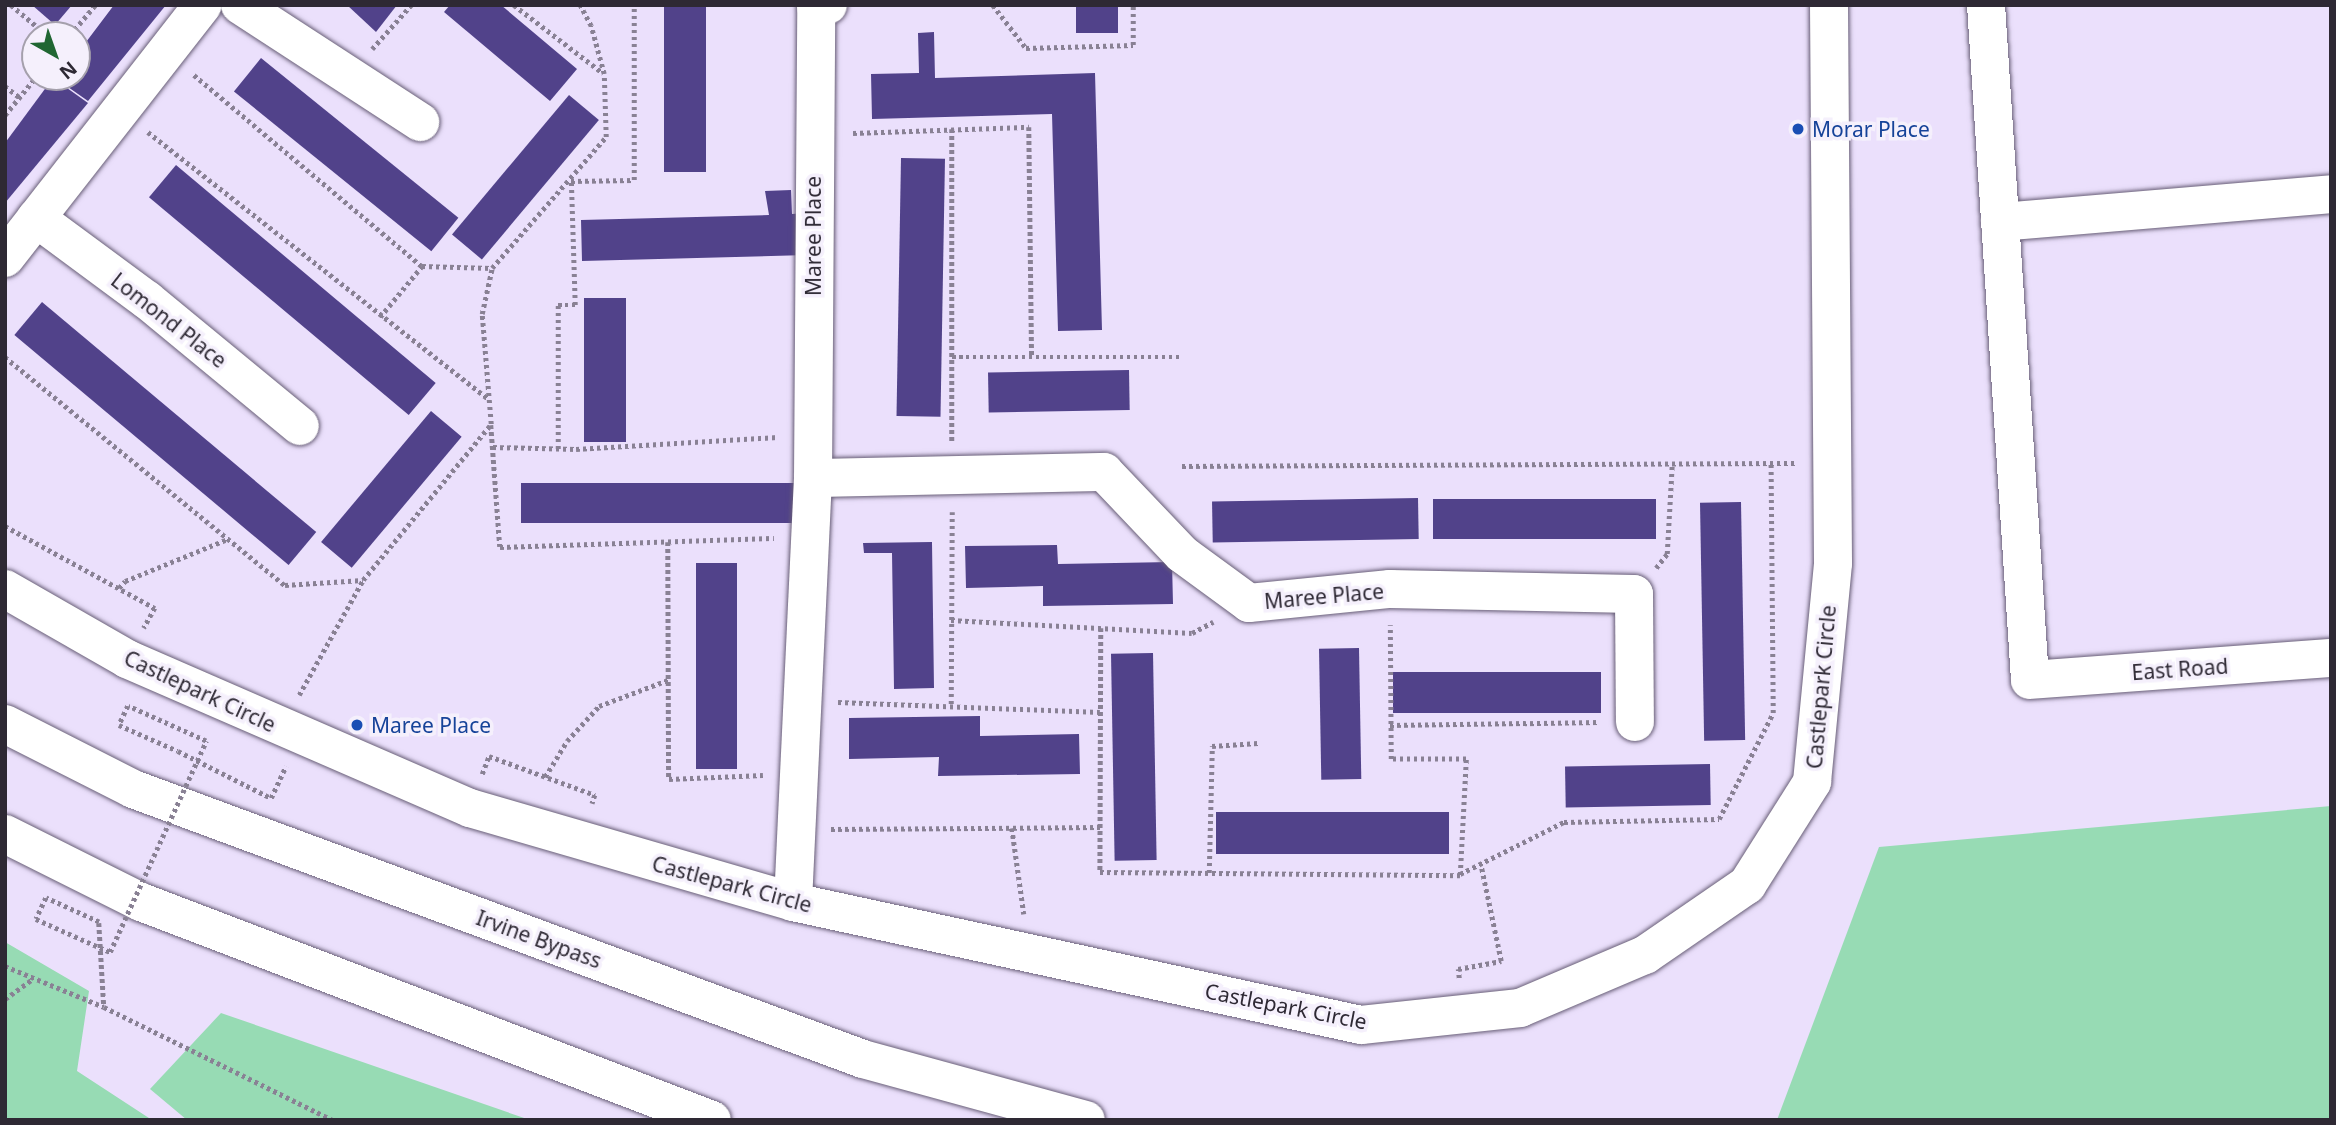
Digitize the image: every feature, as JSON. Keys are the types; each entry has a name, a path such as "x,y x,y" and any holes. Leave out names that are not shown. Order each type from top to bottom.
{"main road":[{"path":"5,258 203,5"},
{"path":"240,5 421,122"},
{"name":"Maree Place","path":"793,902 813,478 816,6 828,5"},
{"name":"Castlepark Circle","path":"5,589 127,659 470,808 793,902 1361,1025 1520,1008 1645,955 1748,885 1812,782 1833,563 1829,5"},
{"path":"1986,5 2000,222 2331,194"},
{"name":"Lomond Place","path":"36,218 147,300 300,426"},
{"name":"East Road","path":"2000,222 2030,680 2331,659"},
{"name":"Maree Place","path":"813,478 1104,472 1182,554 1249,603 1390,589 1634,594"},
{"path":"1634,594 1635,722"},
{"name":"Irvine Bypass","path":"5,724 133,789 850,1054 1086,1120"},
{"path":"5,834 141,902 712,1120"}],"path":[{"path":"10,5 30,21"},
{"path":"82,21 95,5"},
{"path":"349,76 411,5"},
{"path":"514,5 604,74"},
{"path":"580,5 591,26 604,74 606,137 571,181 492,268 482,314 500,547 810,537"},
{"path":"571,181 634,180 634,5"},
{"path":"993,5 1026,48 1133,45 1133,5"},
{"path":"166,52 422,266 492,268"},
{"path":"5,86 19,97"},
{"path":"5,115 24,91"},
{"path":"120,111 380,317 489,399"},
{"path":"814,134 1029,127 1032,357"},
{"path":"951,704 952,129"},
{"path":"558,449 558,305 575,305 571,181"},
{"path":"380,317 422,266"},
{"path":"5,357 285,585 363,580"},
{"path":"952,357 1182,357"},
{"path":"104,1006 99,922 46,898 36,919 110,952 205,741 128,706 119,726 178,751 271,798 291,732 363,580 491,424"},
{"path":"493,447 558,449 813,435"},
{"path":"1101,628 1100,872 1460,875 1564,821 1718,819 1773,713 1770,463"},
{"path":"1182,466 1832,463"},
{"path":"1634,594 1667,554 1672,464"},
{"path":"5,526 155,608 127,659"},
{"path":"119,589 125,581 228,539"},
{"path":"668,542 669,779 799,773"},
{"path":"1390,589 1391,759 1466,759 1460,875"},
{"path":"951,620 1192,633 1249,603"},
{"path":"545,777 567,741 599,706 668,680"},
{"path":"802,702 951,704 1100,712"},
{"path":"1390,725 1635,722"},
{"path":"1209,873 1212,746 1258,743"},
{"path":"796,830 1100,827"},
{"path":"1013,828 1024,914"},
{"path":"1465,1014 1458,969 1501,961 1481,866"},
{"path":"5,966 104,1006 333,1120"},
{"path":"5,999 34,978"}],"green space":[{"path":"2331,806 2331,1120 1777,1120 1879,847"},
{"path":"5,942 89,991 77,1071 152,1120 5,1120"},
{"path":"221,1013 530,1120 187,1120 150,1089"}],"building":[{"path":"32,5 72,5 58,21 50,21"},
{"path":"114,5 166,5 88,101 74,91 91,91 91,35"},
{"path":"347,5 397,5 376,32"},
{"path":"450,5 501,5 577,69 550,101 444,12"},
{"path":"664,5 706,5 706,172 664,172"},
{"path":"1076,5 1118,5 1118,33 1076,33"},
{"path":"934,32 935,78 1095,73 1102,330 1058,331 1052,114 872,119 871,74 919,73 918,33"},
{"path":"261,58 458,218 431,251 234,91"},
{"path":"43,91 71,91 88,103 5,203 5,143"},
{"path":"569,95 599,120 482,259 452,234"},
{"path":"901,158 945,159 940,417 896,416"},
{"path":"176,165 436,383 409,415 149,197"},
{"path":"791,190 792,214 806,213 807,255 582,261 581,220 769,215 765,191"},
{"path":"584,298 626,298 626,442 584,442"},
{"path":"42,302 316,532 289,565 14,335"},
{"path":"1129,370 1130,410 989,412 988,372"},
{"path":"431,411 462,437 352,568 321,542"},
{"path":"521,483 807,483 807,523 521,523"},
{"path":"1418,498 1419,539 1213,543 1212,502"},
{"path":"1433,499 1656,499 1656,539 1433,539"},
{"path":"1741,502 1745,740 1704,741 1700,503"},
{"path":"932,542 934,688 894,689 892,553 864,553 863,543"},
{"path":"1057,545 1058,564 1172,562 1173,604 1043,606 1043,586 966,588 965,546"},
{"path":"696,563 737,563 737,769 696,769"},
{"path":"1359,648 1361,779 1321,780 1319,649"},
{"path":"1153,653 1157,860 1115,861 1111,654"},
{"path":"1393,672 1601,672 1601,713 1393,713"},
{"path":"980,716 980,736 1079,734 1080,774 938,776 939,757 849,759 849,718"},
{"path":"1710,764 1711,805 1566,808 1565,767"},
{"path":"1216,812 1449,812 1449,854 1216,854"}],"place":[{"name":"Morar Place","path":"1798,129"},
{"name":"Maree Place","path":"357,725"}]}
